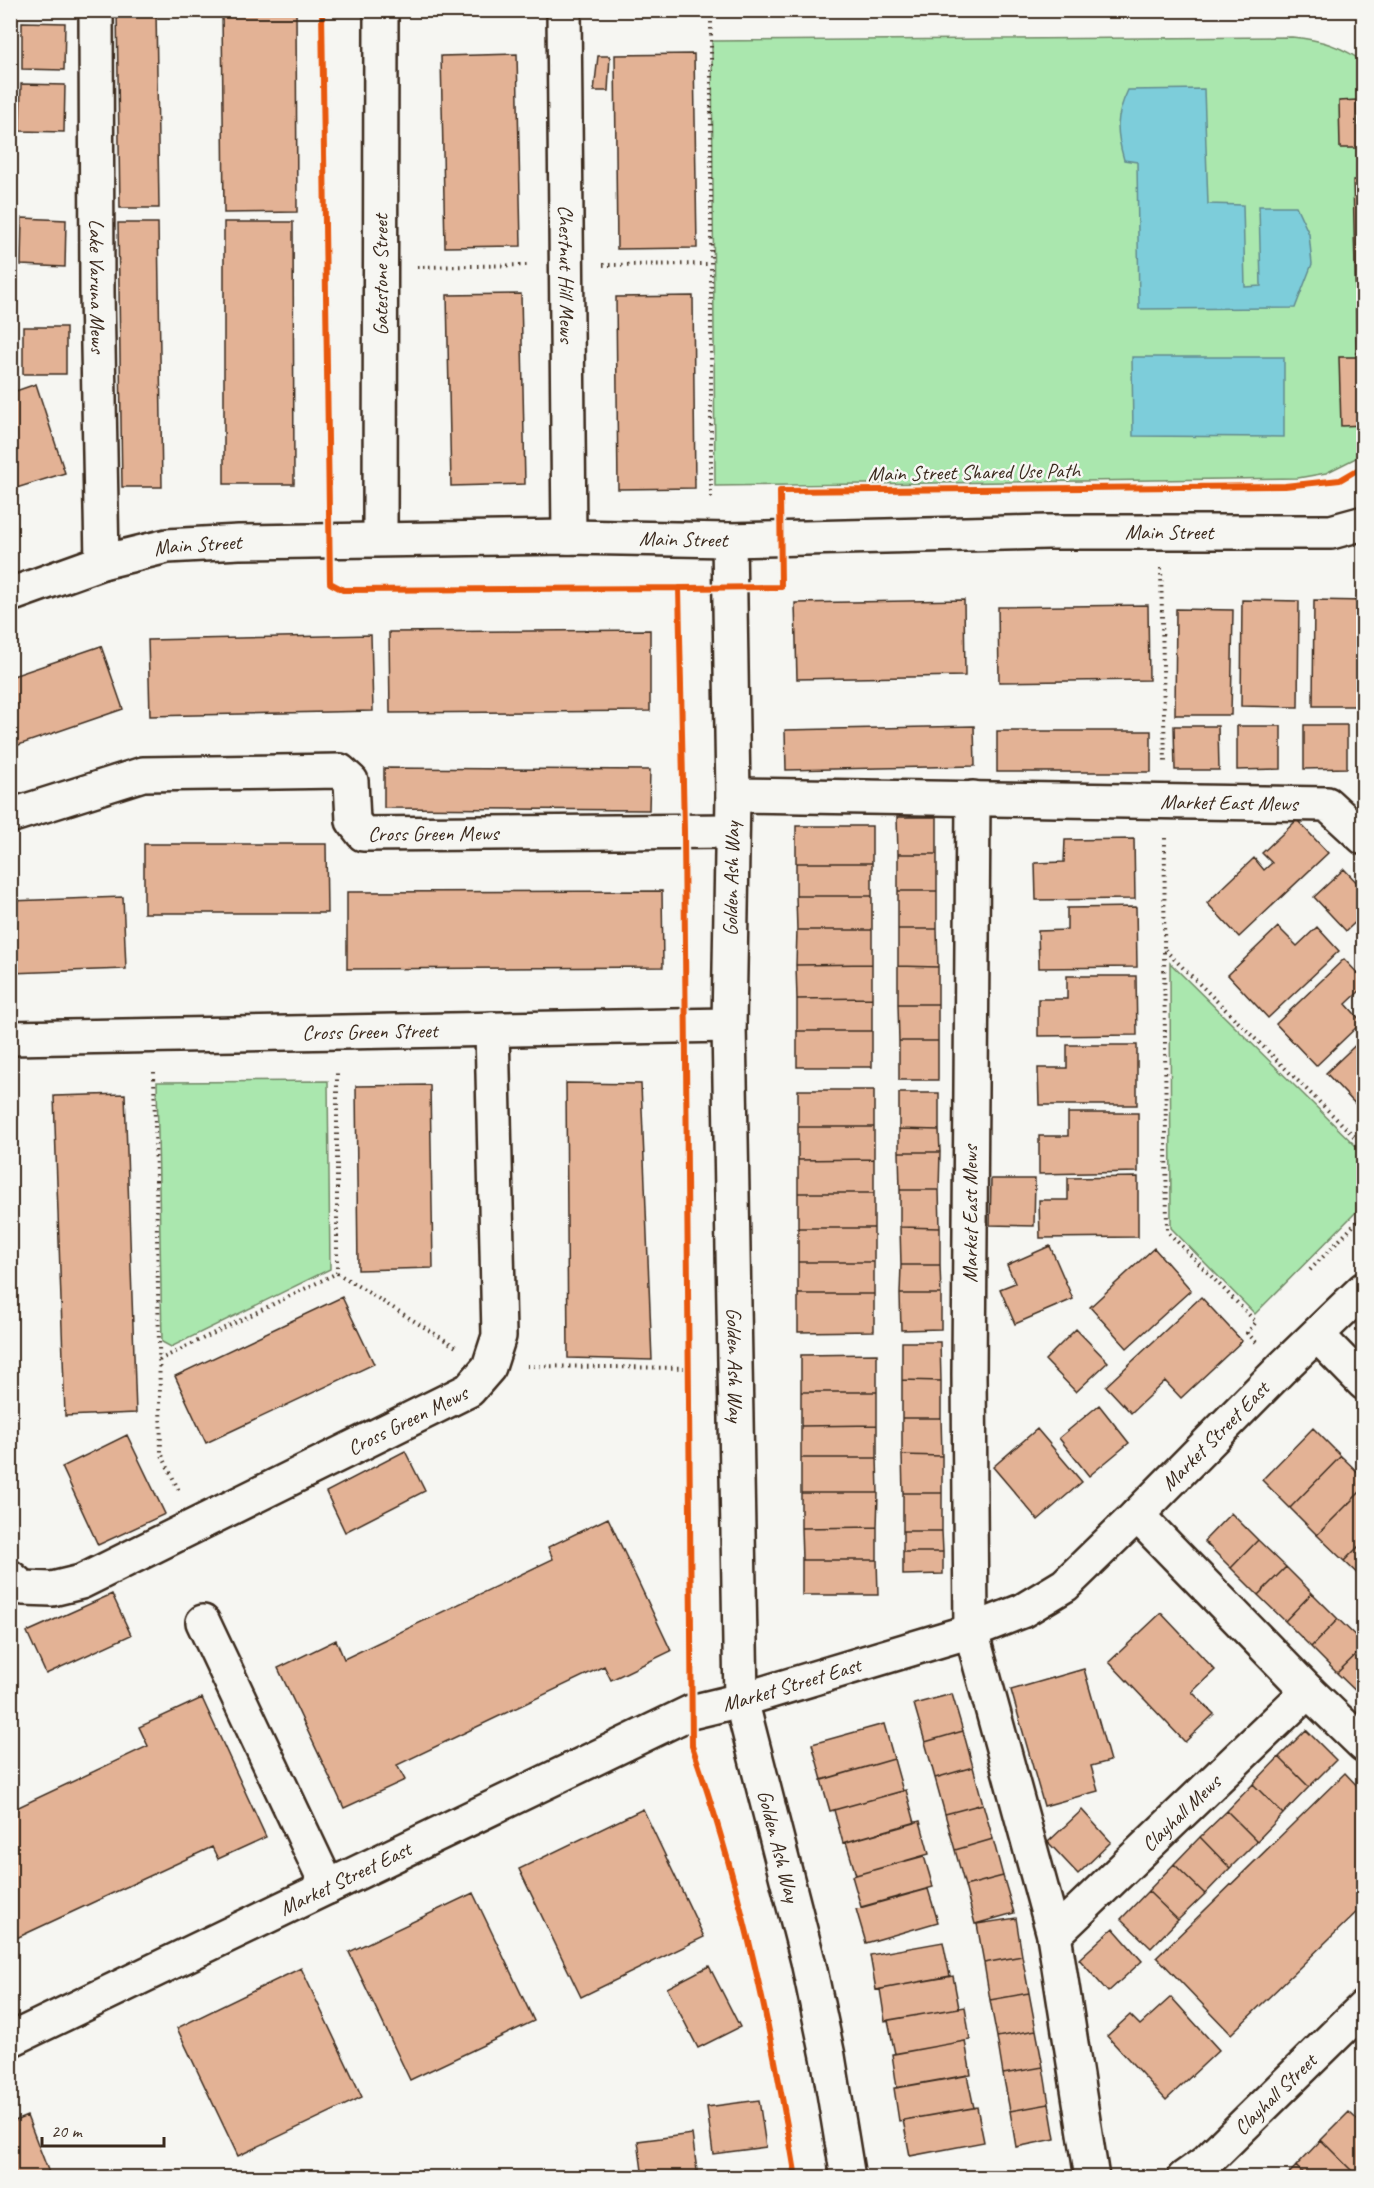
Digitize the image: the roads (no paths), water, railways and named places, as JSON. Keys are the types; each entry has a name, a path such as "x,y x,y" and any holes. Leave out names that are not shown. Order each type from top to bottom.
{"street":[{"name":"Lake Varuna Mews","path":"96,10 97,292 102,562"},
{"name":"Gatestone Street","path":"380,539 381,10"},
{"name":"Chestnut Hill Mews","path":"564,10 569,537"},
{"name":"Main Street","path":"10,595 102,562 167,546 239,542 569,537 720,539 1048,532 1331,532 1364,523"},
{"name":"Golden Ash Way","path":"720,539 733,795 729,1025 741,1700 808,1961 828,2056 848,2178"},
{"name":"Cross Green Mews","path":"10,816 143,774 340,771 351,781 353,821 363,834 732,831"},
{"name":"Market East Mews","path":"733,795 1327,804 1364,838"},
{"name":"Market East Mews","path":"971,1631 969,1375 973,798"},
{"name":"Cross Green Street","path":"10,1038 729,1025"},
{"name":"Cross Green Mews","path":"10,1577 23,1588 52,1589 81,1582 469,1390 489,1366 499,1336 492,1029"},
{"name":"Market Street East","path":"10,2040 691,1712 741,1700 971,1631 1022,1611 1065,1585 1364,1289"},
{"path":"1317,1335 1364,1383"},
{"path":"1137,1515 1308,1691 1364,1745"},
{"path":"203,1622 328,1887"},
{"path":"971,1631 1054,1935 1092,2178"},
{"name":"Clayhall Mews","path":"1054,1935 1308,1691"},
{"name":"Clayhall Street","path":"1184,2178 1205,2163 1364,2007"}],"water":[{"path":"1204,89 1208,204 1243,205 1245,287 1261,286 1259,206 1296,206 1309,234 1312,264 1295,308 1139,309 1137,162 1124,160 1118,133 1121,108 1128,90"},
{"path":"1132,357 1284,357 1284,437 1133,436"}]}
